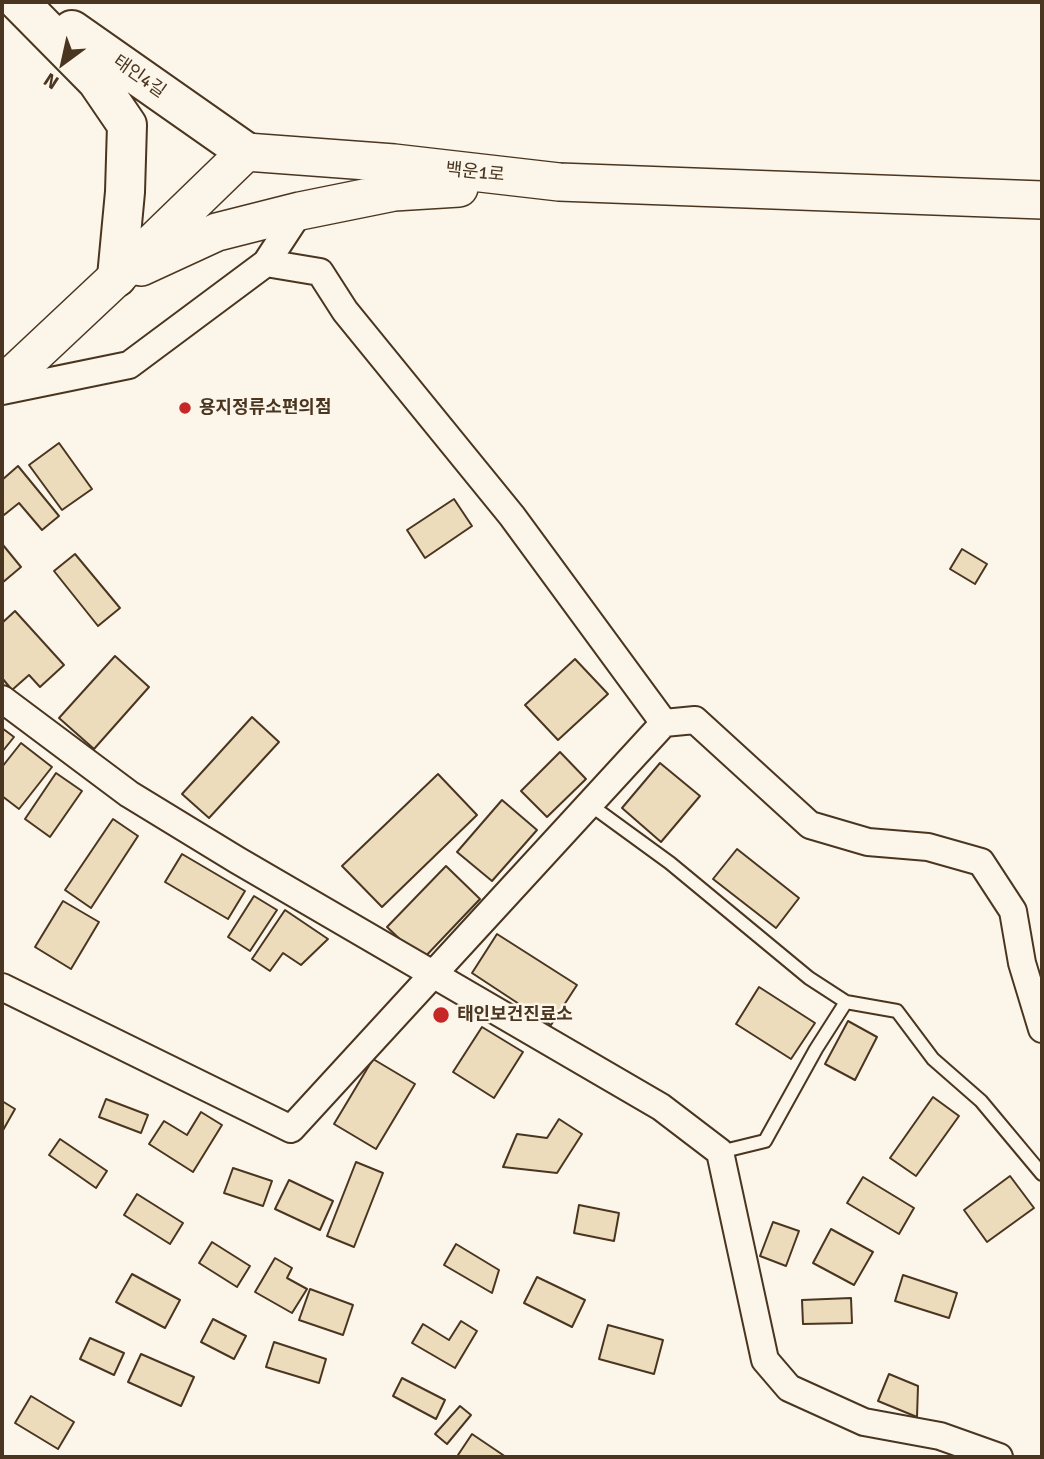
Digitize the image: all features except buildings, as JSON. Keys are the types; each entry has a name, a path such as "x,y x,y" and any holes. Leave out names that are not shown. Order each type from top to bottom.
{"main road":[{"path":"19,2 97,81 127,125 125,192 117,277"},
{"name":"태인4길","path":"32,2 246,152"},
{"path":"2,384 246,152"},
{"name":"백운1로","path":"246,152 394,163 559,182 1042,200"},
{"path":"117,277 217,232 300,211 394,192 559,182"}],"street":[{"path":"2,391 129,365 266,263 300,211"},
{"path":"266,263 320,272 345,311 512,516 664,723"},
{"path":"2,699 129,794 661,1107 720,1152 765,1360 789,1388 864,1422 940,1436 999,1457"},
{"path":"2,987 290,1129 664,723 695,720 810,825 868,842 928,847 982,862 1013,911 1022,963 1042,1029"}],"lane":[{"path":"589,804 670,863 809,978 846,1002 897,1011 933,1059 981,1101 1042,1174"},
{"path":"720,1152 765,1142 816,1049 846,1002"}],"place":[{"name":"용지정류소편의점","path":"185,408"},
{"name":"태인보건진료소","path":"441,1015"}]}
